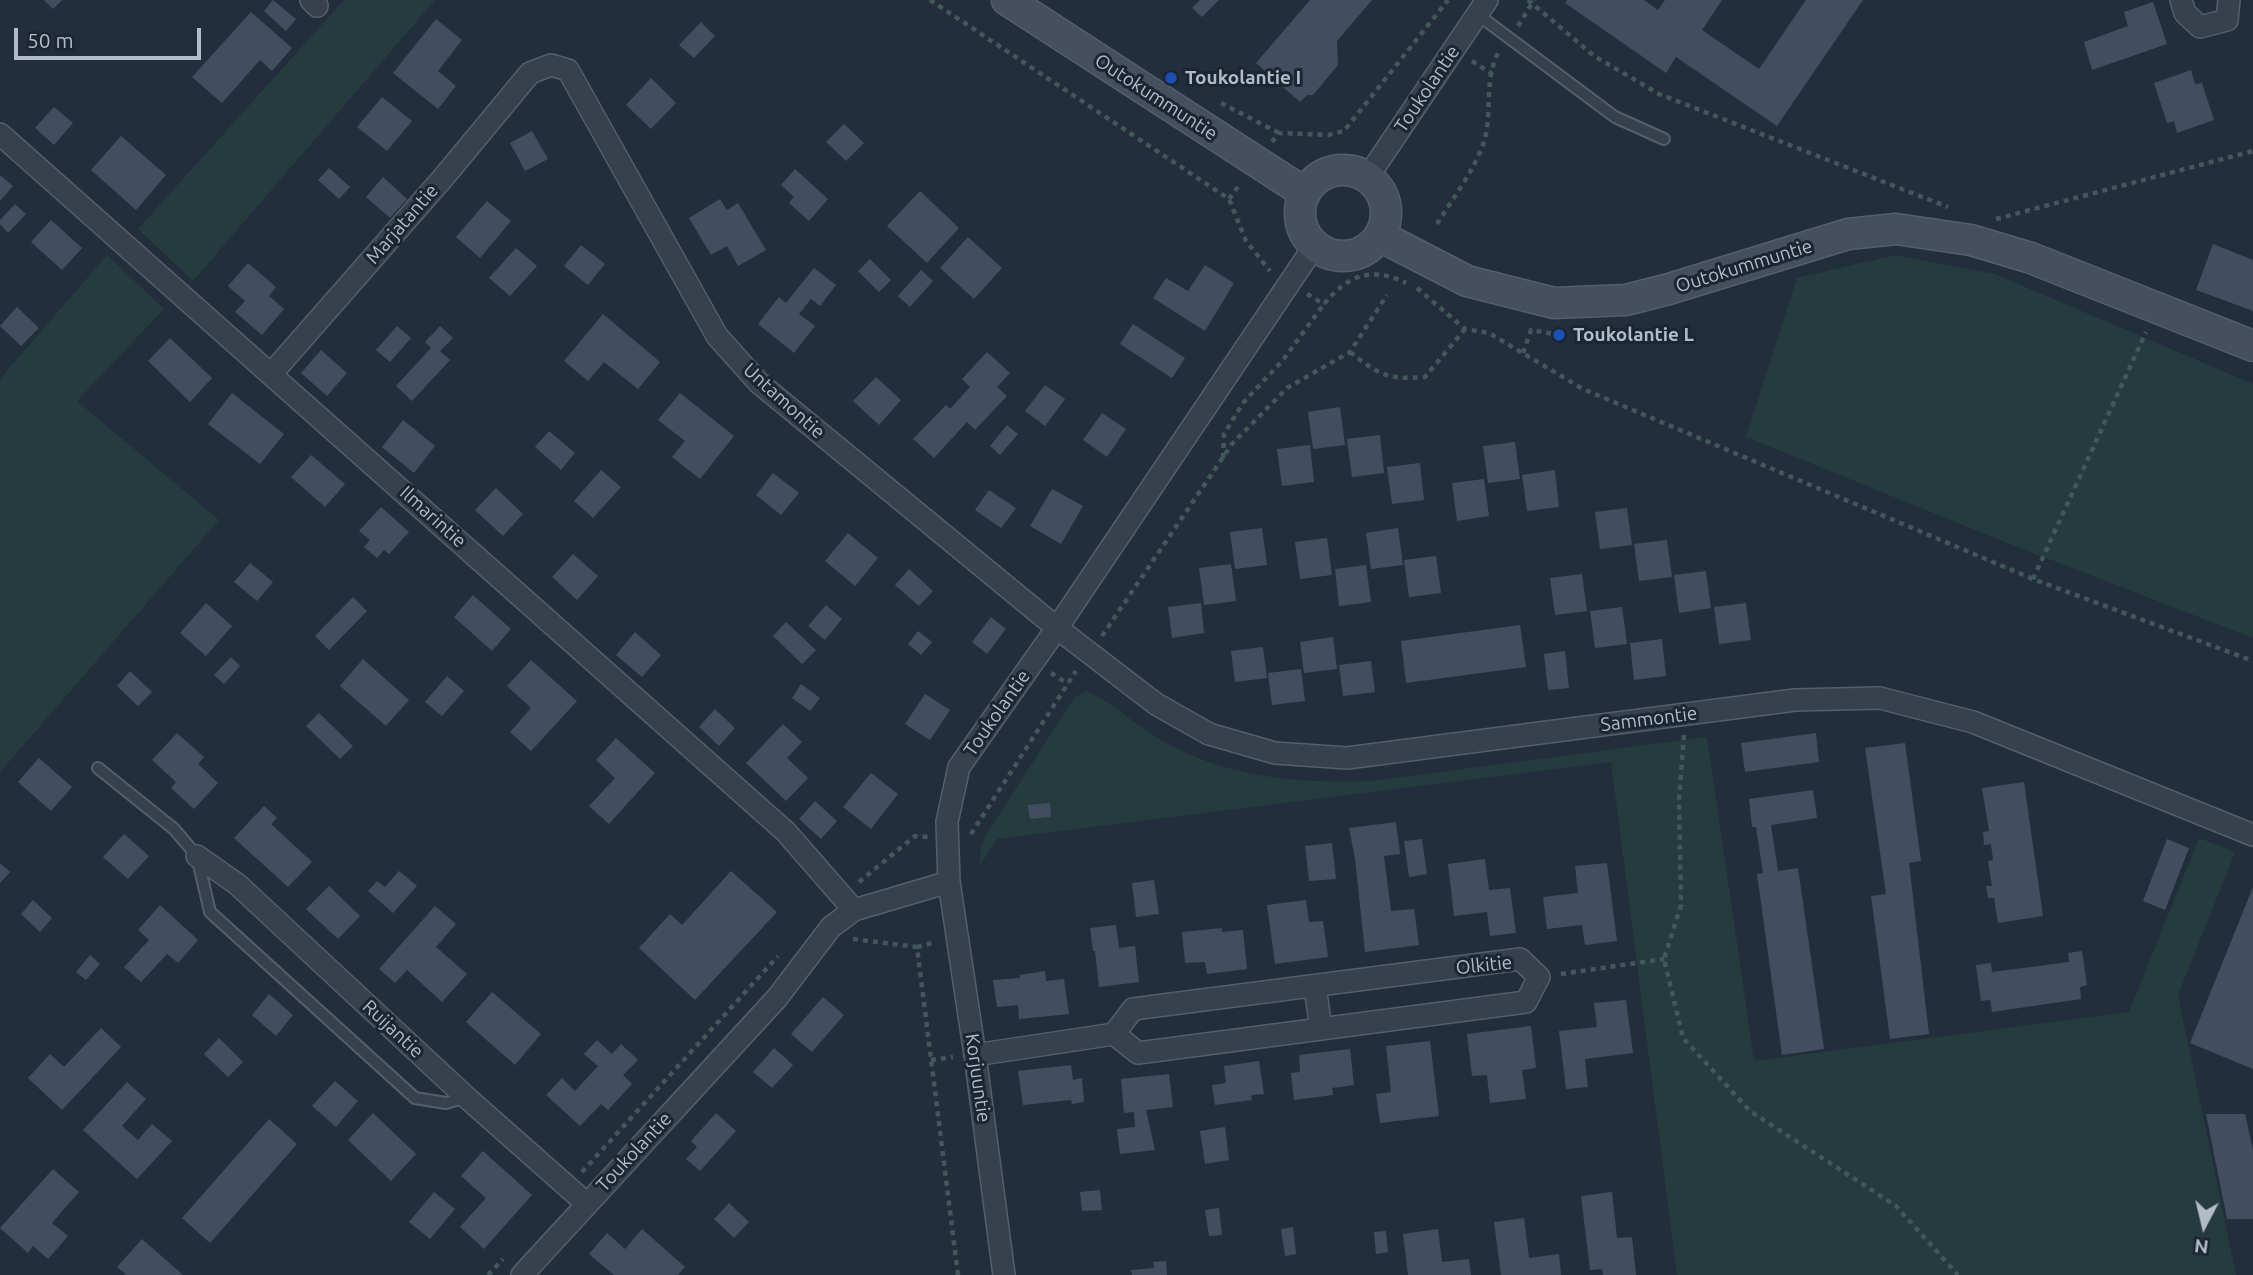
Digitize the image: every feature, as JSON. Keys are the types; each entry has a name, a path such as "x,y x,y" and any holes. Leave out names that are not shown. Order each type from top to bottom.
{"main road":[{"name":"Outokummuntie","path":"1007,0 1305,193"},
{"path":"1354,172 1367,178 1377,187 1386,211 1380,236 1370,247 1349,255 1327,253 1315,245 1306,234 1301,221 1305,193 1314,182 1326,174 1354,172"},
{"name":"Outokummuntie","path":"1380,236 1468,281 1554,303 1626,300 1848,234 1896,229 1971,240 2031,258 2253,346"}],"street":[{"path":"2181,0 2185,13 2200,27 2227,20 2229,0"},
{"name":"Toukolantie","path":"1367,178 1475,5"},
{"name":"Untamontie","path":"530,73 551,65 568,70 717,336 759,383 1057,628"},
{"name":"Marjatantie","path":"272,373 443,178 530,73"},
{"name":"Ilmarintie","path":"0,134 786,832 854,910"},
{"name":"Toukolantie","path":"522,1275 776,998 831,927 854,910 949,881 947,822 959,767 1057,628 1315,245"},
{"name":"Sammontie","path":"1057,628 1156,704 1209,734 1275,753 1347,758 1795,700 1880,698 1973,722 2253,835"},
{"name":"Ruijantie","path":"197,856 237,884 466,1097 587,1204"},
{"name":"Korjuuntie","path":"949,881 1004,1275"},
{"name":"Olkitie","path":"1520,959 1539,977 1526,1002 1138,1052 1114,1034 1133,1009 1520,959"},
{"path":"1315,986 1321,1029"},
{"path":"975,1055 1114,1034"}],"lane":[{"path":"1475,5 1509,40 1615,117 1664,139"},
{"path":"98,768 174,829 197,856 210,912 415,1098 446,1103 466,1097"}],"path":[{"path":"930,0 1229,199 1246,242 1265,267 1324,304"},
{"path":"1211,98 1279,133 1328,135 1344,131 1448,0"},
{"path":"1437,224 1484,141 1492,74 1498,54 1531,1 1594,56 1659,94 1960,212"},
{"path":"1229,199 1279,133"},
{"path":"1998,227 1985,222 2253,151"},
{"path":"1223,458 1224,434 1243,403 1283,359 1339,286 1370,273 1387,274 1418,289 1465,329 1489,333 1583,389 2033,579 2253,661"},
{"path":"2033,579 2147,330 2159,310"},
{"path":"1350,352 1373,370 1398,379 1425,377 1465,329"},
{"path":"1523,353 1531,330 1559,335"},
{"path":"1076,671 1086,677"},
{"path":"1684,731 1679,800 1681,905 1664,959 1683,1038 1750,1111 1896,1206 1958,1275"},
{"path":"831,927 845,938 917,947 958,1275"},
{"path":"1539,977 1664,959"}],"green space":[{"path":"344,0 435,0 193,281 138,229"},
{"path":"107,255 164,309 77,401 219,520 0,772 0,379"},
{"path":"1895,255 1995,274 2253,384 2253,638 2005,542 1746,437 1797,278"},
{"path":"1086,691 1178,749 1231,769 1286,779 1371,781 1707,737 1754,1061 2129,1012 2199,838 2235,852 2178,995 2236,1275 1677,1275 1611,762 997,839 979,867 981,847 989,830 1075,697"}],"building":[{"path":"44,0 62,0 53,9"},
{"path":"273,0 296,19 286,31 264,11"},
{"path":"1200,0 1219,0 1202,17 1192,8"},
{"path":"1310,0 1372,0 1337,41 1338,65 1313,95 1307,95 1300,102 1256,63"},
{"path":"1567,0 1644,0 1658,10 1665,0 1722,0 1702,30 1759,69 1806,0 1863,0 1777,126 1676,57 1666,73 1565,3"},
{"path":"2153,2 2167,44 2092,70 2084,42 2128,26 2124,12"},
{"path":"251,12 292,48 272,71 260,60 222,103 192,77"},
{"path":"436,19 462,40 438,71 456,86 438,109 393,73"},
{"path":"701,22 715,36 694,58 679,45"},
{"path":"2191,70 2195,84 2202,83 2214,120 2177,133 2174,121 2167,123 2154,83"},
{"path":"651,78 676,103 651,129 626,105"},
{"path":"382,97 412,121 387,151 357,127"},
{"path":"54,107 73,123 54,145 35,128"},
{"path":"844,124 864,143 846,161 826,142"},
{"path":"532,131 548,159 525,171 510,143"},
{"path":"121,136 166,175 136,210 91,170"},
{"path":"329,168 350,187 339,199 318,180"},
{"path":"795,169 828,199 809,221 789,203 794,197 781,185"},
{"path":"0,175 13,186 0,201"},
{"path":"383,177 407,199 390,218 366,197"},
{"path":"920,191 959,228 927,263 887,226"},
{"path":"720,199 727,210 738,203 766,250 738,266 727,246 711,255 689,218"},
{"path":"487,201 511,221 480,258 456,237"},
{"path":"15,204 26,214 8,233 0,220"},
{"path":"51,220 82,248 62,270 31,242"},
{"path":"968,237 1002,268 974,299 940,268"},
{"path":"2213,244 2253,260 2253,311 2196,290"},
{"path":"581,245 605,264 588,285 564,266"},
{"path":"516,248 537,266 510,296 489,278"},
{"path":"870,259 891,280 879,292 858,271"},
{"path":"248,263 276,287 269,296 284,309 262,335 235,312 245,301 228,286"},
{"path":"1205,265 1234,283 1205,331 1153,298 1166,278 1188,291"},
{"path":"814,268 836,285 820,306 811,299 799,314 815,326 794,353 758,324 779,297 786,303"},
{"path":"921,270 933,281 910,307 898,296"},
{"path":"17,307 39,328 21,346 0,326"},
{"path":"603,314 660,362 638,389 604,362 588,381 564,361"},
{"path":"1133,324 1185,358 1172,378 1120,344"},
{"path":"397,326 411,338 390,362 376,350"},
{"path":"440,326 453,338 440,351 450,360 412,401 396,386 431,348 425,342"},
{"path":"170,338 212,378 190,402 148,361"},
{"path":"321,350 347,373 327,396 301,373"},
{"path":"987,352 1010,373 997,387 1007,396 975,430 967,422 934,458 913,439 946,405 950,409 970,387 962,379"},
{"path":"876,377 901,400 879,425 853,401"},
{"path":"1045,385 1065,399 1045,426 1025,411"},
{"path":"232,393 284,434 260,464 208,424"},
{"path":"680,393 734,436 700,479 672,457 685,441 658,420"},
{"path":"1340,407 1345,445 1313,449 1308,412"},
{"path":"1102,413 1126,429 1107,457 1083,440"},
{"path":"403,420 435,446 414,473 382,447"},
{"path":"1007,425 1018,434 1000,455 990,446"},
{"path":"549,431 575,453 561,470 535,447"},
{"path":"1380,435 1384,473 1352,477 1347,439"},
{"path":"1515,442 1520,479 1488,483 1483,446"},
{"path":"1310,445 1314,482 1282,486 1277,449"},
{"path":"311,455 345,484 325,507 291,477"},
{"path":"1420,463 1424,500 1392,504 1387,467"},
{"path":"601,470 621,487 593,518 574,501"},
{"path":"1555,470 1559,507 1527,511 1522,475"},
{"path":"773,473 799,493 781,515 756,495"},
{"path":"1484,479 1489,516 1457,521 1452,483"},
{"path":"496,488 523,514 503,536 475,510"},
{"path":"1052,489 1083,506 1061,544 1030,526"},
{"path":"989,490 1016,508 1001,528 975,510"},
{"path":"381,507 409,532 389,554 384,550 377,558 364,547 370,540 359,531"},
{"path":"1627,508 1632,545 1600,549 1595,512"},
{"path":"1262,528 1267,565 1235,569 1230,532"},
{"path":"1398,528 1403,565 1371,569 1366,533"},
{"path":"848,533 878,558 855,586 825,561"},
{"path":"1327,538 1332,575 1300,579 1295,542"},
{"path":"1667,540 1672,577 1639,581 1634,544"},
{"path":"573,554 598,576 577,600 552,577"},
{"path":"1436,556 1441,593 1409,597 1404,560"},
{"path":"250,563 273,582 257,601 234,582"},
{"path":"1231,564 1236,601 1204,605 1199,568"},
{"path":"1366,565 1371,602 1339,606 1335,569"},
{"path":"909,569 933,591 919,606 895,585"},
{"path":"1706,571 1711,608 1679,613 1674,575"},
{"path":"1582,574 1587,611 1555,615 1550,578"},
{"path":"473,595 511,629 492,651 454,617"},
{"path":"353,597 367,611 329,650 315,636"},
{"path":"206,603 232,626 206,656 180,633"},
{"path":"1201,603 1204,633 1172,638 1168,607"},
{"path":"1746,603 1751,640 1719,644 1714,607"},
{"path":"826,605 842,619 825,640 808,626"},
{"path":"1622,607 1627,644 1595,648 1590,611"},
{"path":"991,617 1006,629 987,654 972,642"},
{"path":"786,622 816,650 802,664 773,636"},
{"path":"1520,625 1526,667 1406,683 1401,641"},
{"path":"918,631 932,642 921,655 908,644"},
{"path":"635,632 661,655 642,677 616,655"},
{"path":"1333,637 1337,669 1304,673 1300,642"},
{"path":"1662,639 1666,676 1634,680 1630,643"},
{"path":"1263,647 1267,678 1235,682 1231,651"},
{"path":"1565,651 1569,688 1548,690 1544,654"},
{"path":"231,657 240,666 224,684 214,675"},
{"path":"363,659 409,700 386,726 340,686"},
{"path":"531,660 577,701 531,751 510,732 531,708 507,686"},
{"path":"1371,661 1375,692 1343,696 1339,665"},
{"path":"1301,669 1305,701 1272,705 1268,673"},
{"path":"130,671 152,692 138,706 117,686"},
{"path":"447,676 464,691 442,716 425,702"},
{"path":"801,684 820,698 810,711 792,698"},
{"path":"925,694 950,710 930,740 905,724"},
{"path":"715,709 735,728 719,746 699,727"},
{"path":"319,713 353,746 340,759 306,726"},
{"path":"783,724 802,742 787,758 808,778 786,801 746,763"},
{"path":"177,733 204,757 198,764 218,783 194,809 171,788 176,782 152,760"},
{"path":"1816,733 1819,762 1745,772 1741,743"},
{"path":"616,738 655,773 609,824 589,806 615,778 596,760"},
{"path":"1905,743 1921,861 1909,863 1929,1034 1890,1039 1871,896 1886,894 1865,748"},
{"path":"39,758 72,787 51,811 18,782"},
{"path":"871,773 898,794 871,829 843,807"},
{"path":"2024,782 2043,916 1998,923 1994,898 1988,898 1986,886 1992,886 1988,861 1993,860 1991,844 1984,845 1983,832 1989,831 1982,788"},
{"path":"1813,790 1817,818 1771,825 1778,871 1798,868 1824,1049 1782,1055 1757,874 1763,873 1756,827 1752,827 1749,799"},
{"path":"815,801 837,821 821,839 799,819"},
{"path":"1050,803 1051,817 1030,819 1028,805"},
{"path":"264,806 277,818 271,824 312,862 288,887 234,838"},
{"path":"1396,822 1400,854 1384,856 1391,911 1414,909 1419,945 1365,952 1349,828"},
{"path":"124,834 149,856 128,879 103,857"},
{"path":"1422,839 1427,874 1409,877 1404,841"},
{"path":"2167,839 2189,848 2165,910 2143,901"},
{"path":"1332,843 1336,879 1309,881 1305,846"},
{"path":"1485,859 1489,890 1510,888 1516,933 1490,936 1487,912 1454,916 1448,864"},
{"path":"0,863 10,872 0,883"},
{"path":"1607,863 1617,941 1585,945 1582,925 1547,929 1543,897 1578,893 1575,866"},
{"path":"399,871 417,886 393,913 368,891 377,881 385,887"},
{"path":"731,871 777,912 695,1000 639,948 670,914 682,925"},
{"path":"1154,880 1159,914 1136,917 1132,883"},
{"path":"329,886 360,916 338,939 306,909"},
{"path":"2253,887 2253,1069 2190,1043"},
{"path":"33,900 52,918 40,932 21,914"},
{"path":"1306,900 1309,922 1323,921 1328,957 1275,964 1267,905"},
{"path":"160,905 198,940 178,963 167,954 141,982 124,967 149,940 138,930"},
{"path":"435,906 456,924 436,947 467,974 442,1002 407,970 395,983 379,969"},
{"path":"1116,925 1119,948 1135,946 1139,982 1099,987 1090,928"},
{"path":"1222,928 1222,932 1243,930 1247,969 1207,974 1205,962 1185,963 1182,932"},
{"path":"2082,951 2087,985 2080,987 2081,999 1992,1012 1990,1000 1981,1001 1976,965 1991,963 1992,972 2069,962 2068,953"},
{"path":"90,955 100,964 86,980 76,972"},
{"path":"1045,971 1046,981 1064,979 1069,1014 1019,1019 1018,1005 997,1007 993,980 1020,978 1020,975"},
{"path":"492,992 541,1034 515,1065 466,1022"},
{"path":"269,994 293,1015 276,1036 252,1015"},
{"path":"823,997 844,1015 812,1052 791,1034"},
{"path":"1626,1000 1633,1053 1585,1059 1588,1087 1566,1089 1559,1031 1597,1027 1594,1003"},
{"path":"1531,1026 1536,1068 1522,1070 1526,1099 1490,1103 1487,1075 1472,1076 1467,1034"},
{"path":"101,1028 121,1047 62,1110 28,1078 50,1054 64,1067"},
{"path":"219,1038 243,1062 228,1077 204,1054"},
{"path":"597,1040 612,1054 621,1044 638,1060 623,1075 632,1084 608,1110 601,1104 580,1126 546,1095 562,1078 575,1091 598,1066 584,1054"},
{"path":"1430,1041 1439,1116 1380,1123 1376,1094 1391,1092 1386,1046"},
{"path":"774,1048 793,1065 772,1088 753,1072"},
{"path":"1350,1049 1354,1085 1332,1088 1333,1095 1294,1100 1291,1073 1300,1072 1299,1055"},
{"path":"1259,1061 1264,1094 1251,1095 1252,1100 1215,1105 1212,1085 1226,1083 1224,1066"},
{"path":"1071,1065 1073,1080 1082,1078 1084,1102 1072,1104 1071,1100 1023,1105 1018,1071"},
{"path":"1169,1074 1173,1107 1146,1110 1155,1150 1120,1154 1117,1129 1135,1127 1134,1112 1124,1113 1121,1079"},
{"path":"335,1081 358,1101 336,1127 312,1106"},
{"path":"127,1082 146,1099 122,1126 138,1140 152,1124 172,1141 137,1179 83,1130"},
{"path":"373,1113 416,1154 391,1181 348,1140"},
{"path":"716,1113 736,1131 700,1171 686,1159 697,1147 691,1141"},
{"path":"2206,1114 2245,1114 2253,1150 2253,1219 2227,1219"},
{"path":"269,1119 297,1144 210,1243 182,1218"},
{"path":"1225,1127 1229,1160 1205,1164 1200,1131"},
{"path":"483,1151 532,1195 484,1249 460,1227 486,1198 461,1176"},
{"path":"53,1169 79,1192 52,1223 68,1236 48,1259 33,1246 28,1253 0,1228"},
{"path":"1100,1190 1102,1210 1082,1211 1080,1192"},
{"path":"434,1192 455,1209 430,1239 409,1222"},
{"path":"1612,1192 1617,1238 1632,1237 1636,1275 1603,1275 1602,1269 1590,1270 1581,1196"},
{"path":"729,1203 749,1222 734,1238 714,1219"},
{"path":"1219,1208 1222,1235 1209,1236 1205,1210"},
{"path":"1524,1218 1529,1258 1559,1254 1561,1275 1501,1275 1494,1222"},
{"path":"1293,1227 1296,1254 1285,1256 1281,1229"},
{"path":"642,1229 685,1267 678,1275 614,1275 589,1254 607,1233 625,1249"},
{"path":"1438,1229 1442,1262 1469,1259 1471,1275 1408,1275 1403,1234"},
{"path":"1386,1231 1388,1252 1376,1254 1374,1232"},
{"path":"142,1239 183,1275 127,1275 117,1267"},
{"path":"1166,1261 1167,1275 1132,1275 1131,1270 1154,1268 1153,1262"}],"place":[{"name":"Toukolantie I","path":"1171,78"},
{"name":"Toukolantie L","path":"1559,335"}]}
